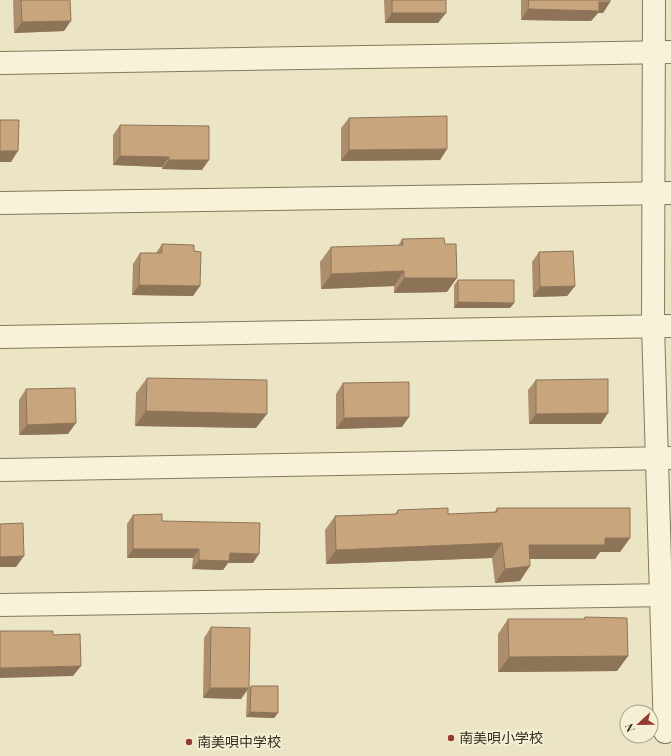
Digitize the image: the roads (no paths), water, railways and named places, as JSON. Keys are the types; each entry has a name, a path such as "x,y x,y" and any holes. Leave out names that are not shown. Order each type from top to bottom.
{"street":[{"path":"654,0 662,52 662,326 666,595 665,732"},
{"path":"0,63 662,52"},
{"path":"0,203 662,193"},
{"path":"0,337 662,326"},
{"path":"0,470 664,458"},
{"path":"0,605 666,595"}],"place":[{"name":"南美唄小学校","path":"451,738"},
{"name":"南美唄中学校","path":"189,742"}]}
